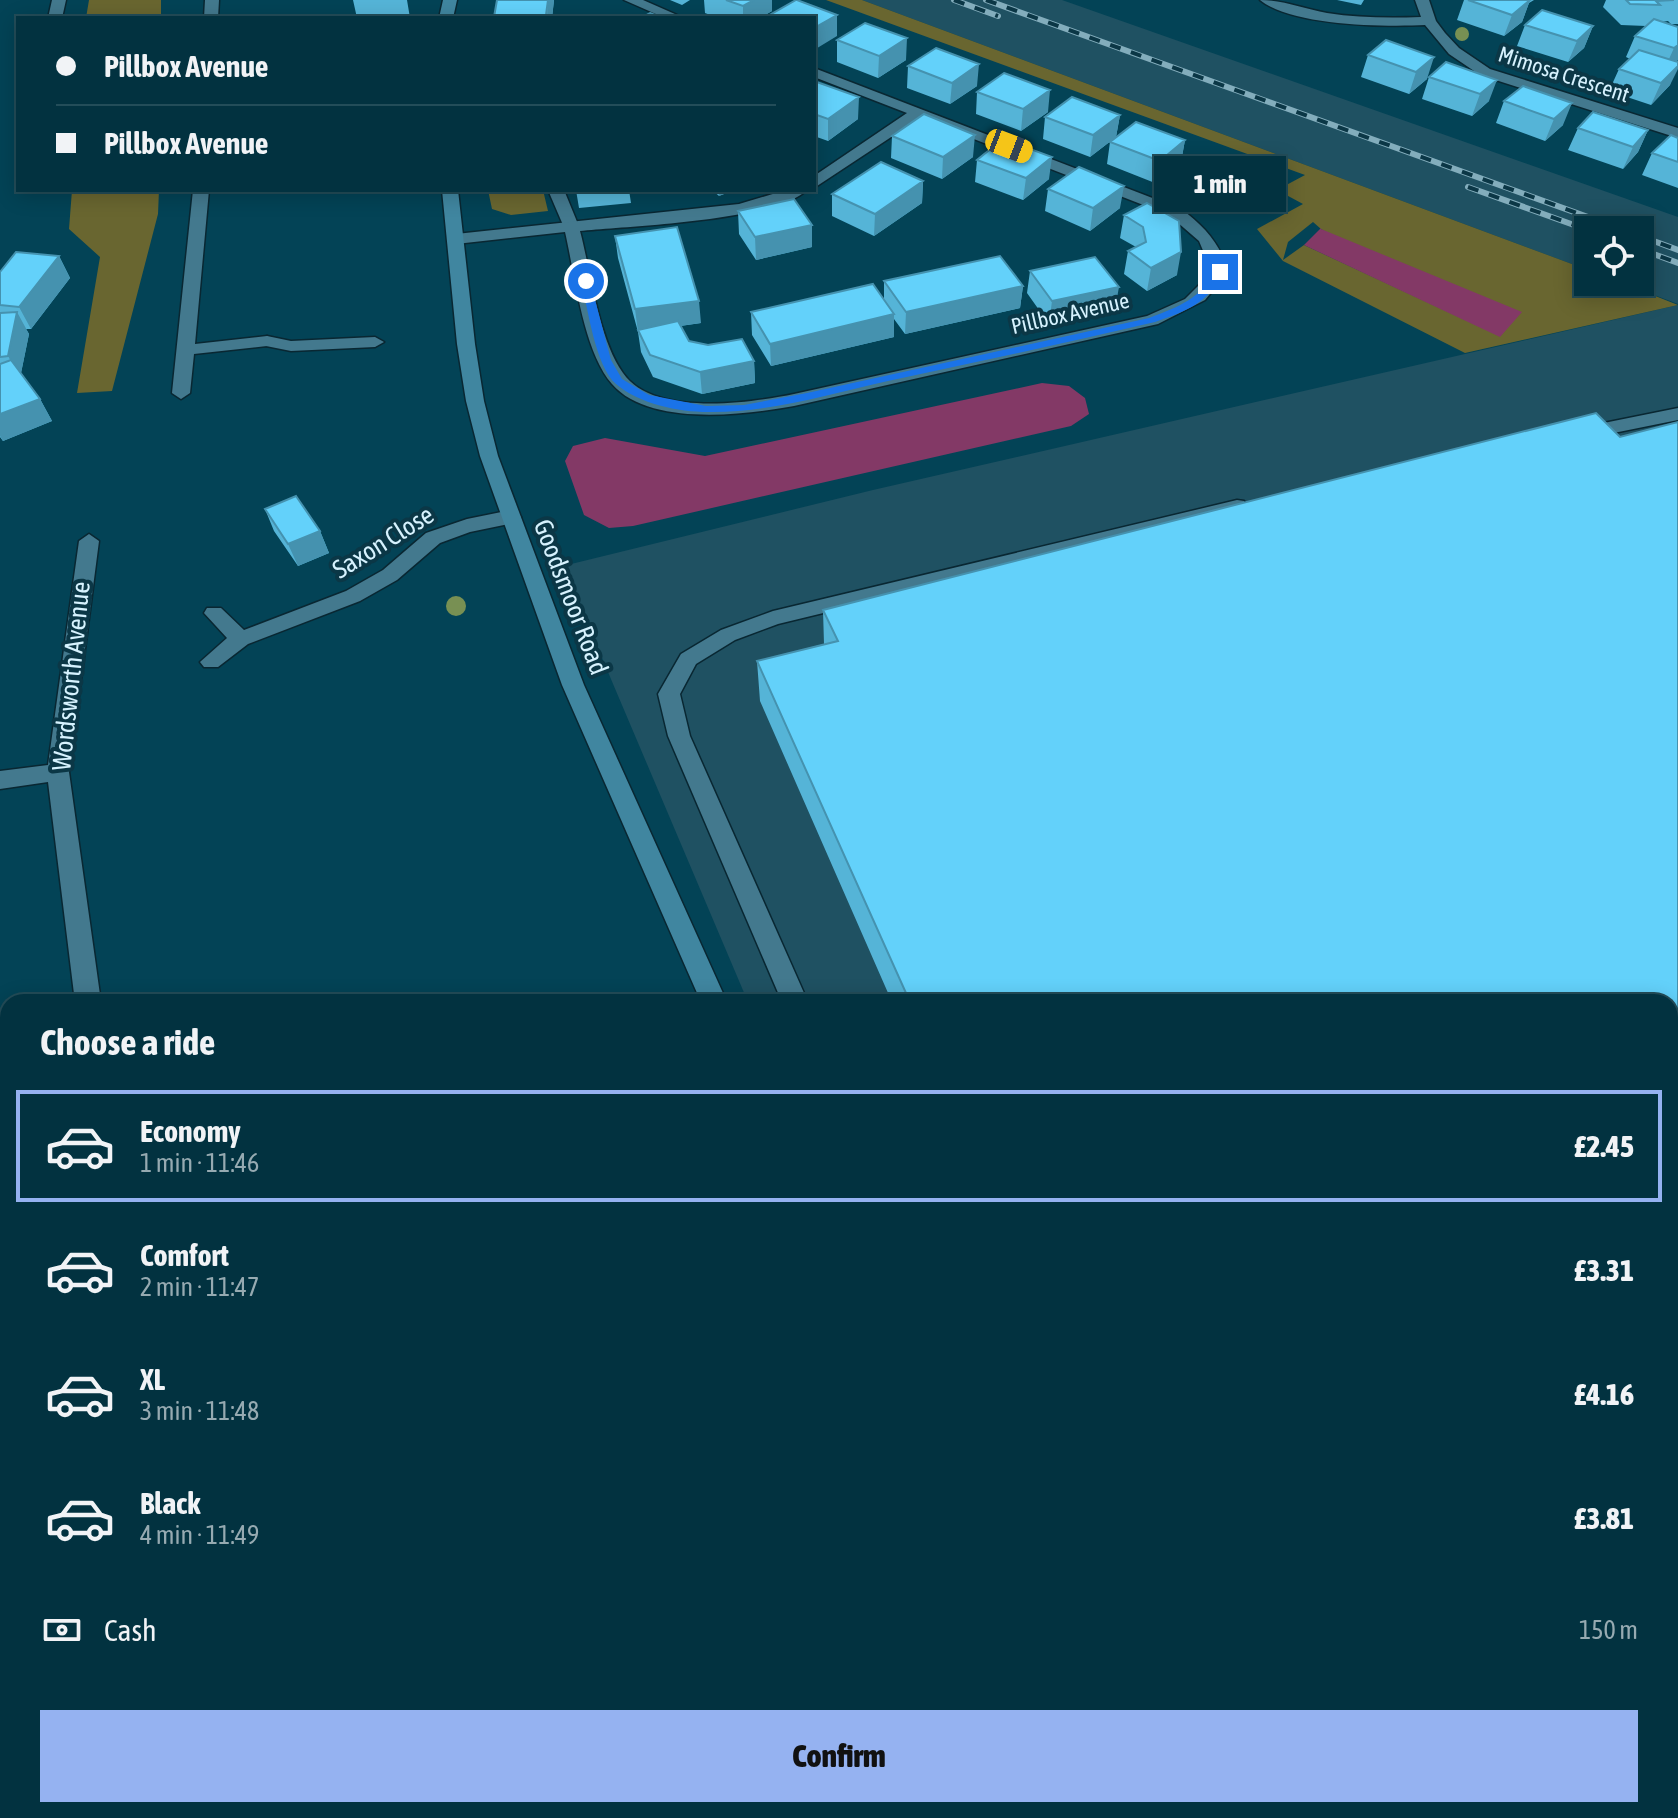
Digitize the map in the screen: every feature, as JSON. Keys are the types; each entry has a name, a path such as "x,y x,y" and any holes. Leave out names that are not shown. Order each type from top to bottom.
{"street":[{"path":"631,0 672,16"},
{"path":"1267,0 1314,16 1354,22 1429,21"},
{"name":"Mimosa Crescent","path":"1422,0 1429,21 1454,51 1485,72 1678,133"},
{"path":"630,16 648,7"},
{"name":"Pillbox Avenue","path":"557,192 572,229 606,360 619,381 646,397 673,405 706,409 744,408 807,396 1152,320 1179,310 1208,293 1220,272 1216,252 1207,240 1175,212 816,73"},
{"path":"816,182 918,113"},
{"path":"181,393 201,192"},
{"name":"Goodsmoor Road","path":"450,192 475,401 489,456 573,685 710,994"},
{"path":"456,239 739,209 794,192"},
{"path":"186,350 267,341 291,346 375,342"},
{"path":"1554,440 1678,414"},
{"path":"792,994 679,736 669,694 688,659 728,635 773,618 1252,503"},
{"name":"Saxon Close","path":"211,662 241,639 353,596 390,575 433,538 467,526 511,517"},
{"name":"Wordsworth Avenue","path":"87,994 58,772 89,541"},
{"path":"214,613 241,639"},
{"path":"0,780 58,772"}],"shaded area":[{"path":"89,0 161,0 161,16 86,16"},
{"path":"826,0 862,0 1574,265 1574,296 1654,295 1678,305 1465,353 1283,261 1257,229 1303,204 1277,190 1305,175","holes":["1313,222 1500,336 1304,245 1283,260 1288,242"]},
{"path":"862,0 1062,0 1678,217 1678,304 1654,295 1654,216 1574,216 1574,265"},
{"path":"72,192 159,192 158,214 112,391 77,393 100,257 69,229"},
{"path":"488,192 543,192 548,211 511,215 492,209"},
{"path":"1321,228 1522,312 1500,337 1304,245"},
{"path":"1678,305 1678,994 745,994 563,566 873,490"},
{"path":"1042,383 1069,386 1085,398 1089,414 1071,426 633,526 609,528 584,515 565,461 573,446 605,438 705,456"}],"building":[{"path":"497,0 548,0 546,15 494,16"},
{"path":"726,0 754,0 743,6"},
{"path":"796,0 837,15 816,27 816,16 768,16"},
{"path":"1468,0 1530,0 1512,15"},
{"path":"1626,0 1674,0 1656,1 1660,5 1630,4"},
{"path":"1542,10 1593,26 1577,41 1525,25"},
{"path":"1654,19 1678,27 1678,45 1674,48 1635,36"},
{"path":"865,23 907,38 879,56 837,40"},
{"path":"1386,40 1434,57 1416,72 1368,55"},
{"path":"936,48 979,64 952,83 908,66"},
{"path":"1639,50 1678,62 1678,66 1661,83 1619,69"},
{"path":"1446,62 1497,80 1480,94 1429,77"},
{"path":"1004,73 1050,90 1023,109 977,92"},
{"path":"816,82 859,97 828,119 816,115"},
{"path":"1523,86 1572,103 1554,119 1504,101"},
{"path":"1072,97 1120,115 1093,135 1045,117"},
{"path":"1593,112 1648,130 1633,147 1578,128"},
{"path":"924,114 975,135 943,157 892,136"},
{"path":"1136,122 1185,140 1160,161 1110,142"},
{"path":"1671,135 1678,138 1678,162 1652,153"},
{"path":"1003,139 1052,157 1026,178 977,160"},
{"path":"881,162 923,181 875,214 832,194"},
{"path":"1079,167 1124,186 1093,208 1048,189"},
{"path":"794,199 812,225 755,237 738,211"},
{"path":"1147,203 1179,221 1181,252 1151,268 1128,251 1146,242 1143,227 1124,215"},
{"path":"677,227 699,301 635,309 615,236"},
{"path":"16,252 59,256 19,307 0,305 0,272"},
{"path":"1000,256 1023,286 906,312 884,281"},
{"path":"1095,257 1119,287 1052,301 1030,271"},
{"path":"873,284 894,314 770,344 751,312"},
{"path":"17,312 8,356 0,357 0,313"},
{"path":"678,321 689,341 708,345 742,339 754,361 700,372 650,355 638,330"},
{"path":"11,360 40,399 0,414 0,364"},
{"path":"1596,413 1620,437 1678,422 1678,994 906,994 757,661 838,641 823,610"},
{"path":"296,496 320,531 288,544 265,509"}],"railway":[{"path":"954,0 998,16"},
{"path":"986,0 1585,216"},
{"path":"1468,187 1574,225"},
{"path":"1654,241 1678,250"},
{"path":"1654,254 1678,263"}],"route":[{"path":"586,281 606,360 619,381 646,397 673,405 706,409 744,408 807,396 1152,320 1179,310 1208,293 1220,272"}]}
